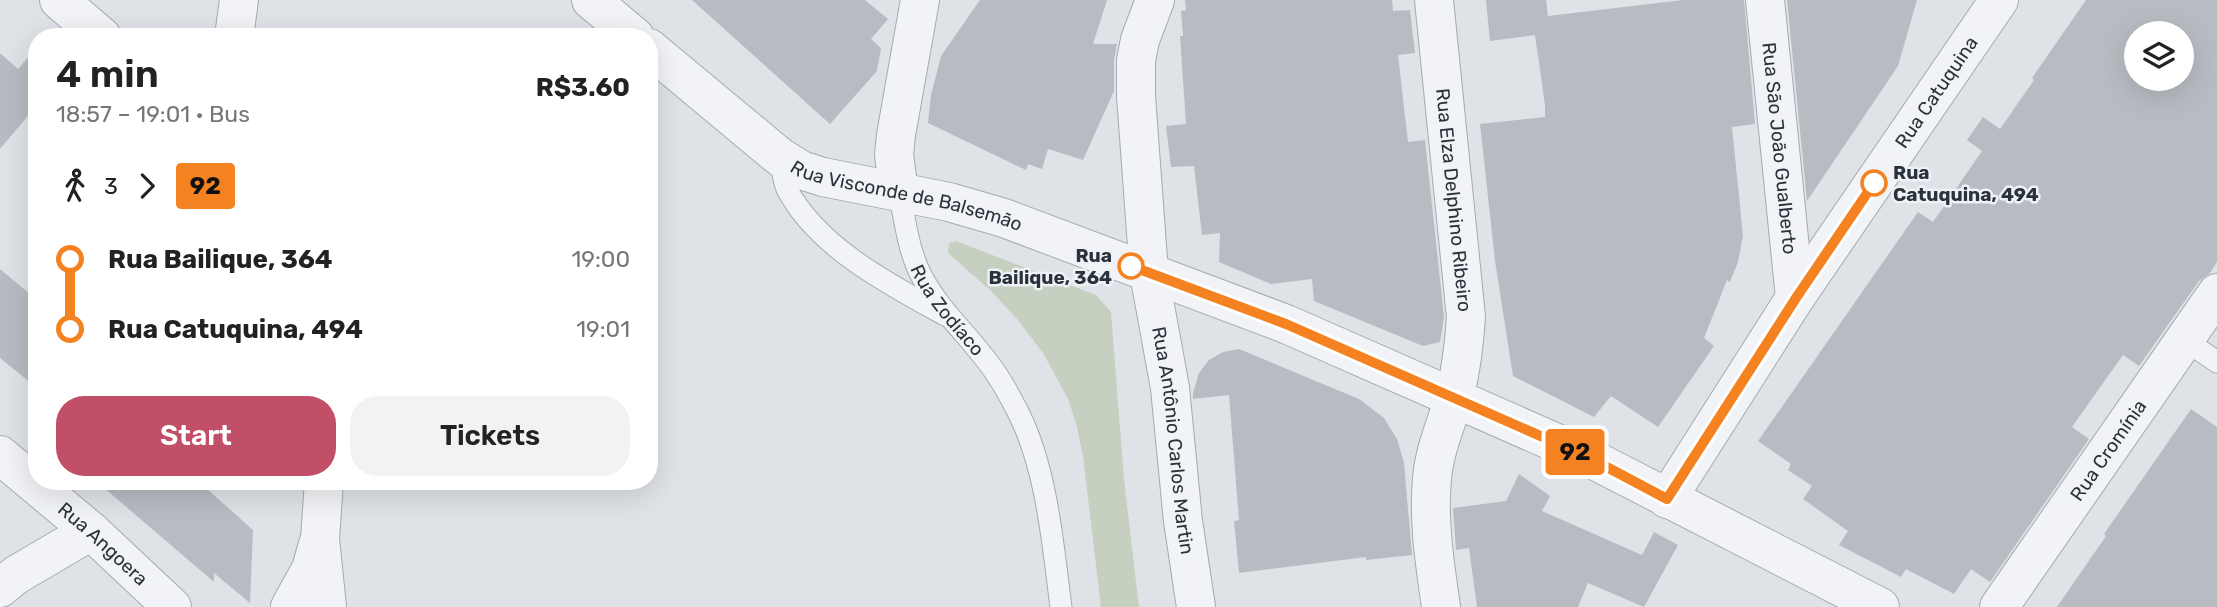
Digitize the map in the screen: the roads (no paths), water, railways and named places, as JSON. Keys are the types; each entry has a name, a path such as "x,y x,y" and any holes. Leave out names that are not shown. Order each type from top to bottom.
{"street":[{"path":"59,0 92,28"},
{"path":"235,28 239,0"},
{"path":"591,0 624,28"},
{"name":"Rua Zodíaco","path":"899,192 894,155 896,135 920,0"},
{"name":"Rua Antônio Carlos Martin","path":"1155,0 1140,40 1136,60 1136,96 1149,274 1170,388 1183,521 1196,607"},
{"name":"Rua Elza Delphino Ribeiro","path":"1434,0 1466,317 1463,354 1454,398 1440,440 1432,477 1430,529 1441,607"},
{"name":"Rua São João Gualberto","path":"1765,0 1796,298"},
{"name":"Rua Catuquina","path":"1667,499 1796,298 1999,0"},
{"name":"Rua Visconde de Balsemão","path":"658,55 780,157 801,170 822,177 949,202 1004,218 1286,324 1586,456 1880,607"},
{"name":"Rua Cromínia","path":"1999,607 2217,293"},
{"name":"Rua Angoera","path":"0,455 28,478"},
{"name":"Rua Angoera","path":"42,490 91,531 172,607"},
{"path":"323,490 320,539 327,607"},
{"path":"0,588 16,575 91,531"},
{"path":"290,607 311,569 320,539"}],"lane":[{"path":"780,157 786,187 804,214 825,235 881,279 947,316"},
{"name":"Rua Zodíaco","path":"899,192 914,261 922,277 947,316 995,372 1020,416 1033,451 1051,526 1061,607"},
{"path":"2185,340 2217,362"}],"place":[{"name":"Rua Catuquina, 494","path":"1874,183"},
{"name":"Rua Bailique, 364","path":"1131,266"}]}
